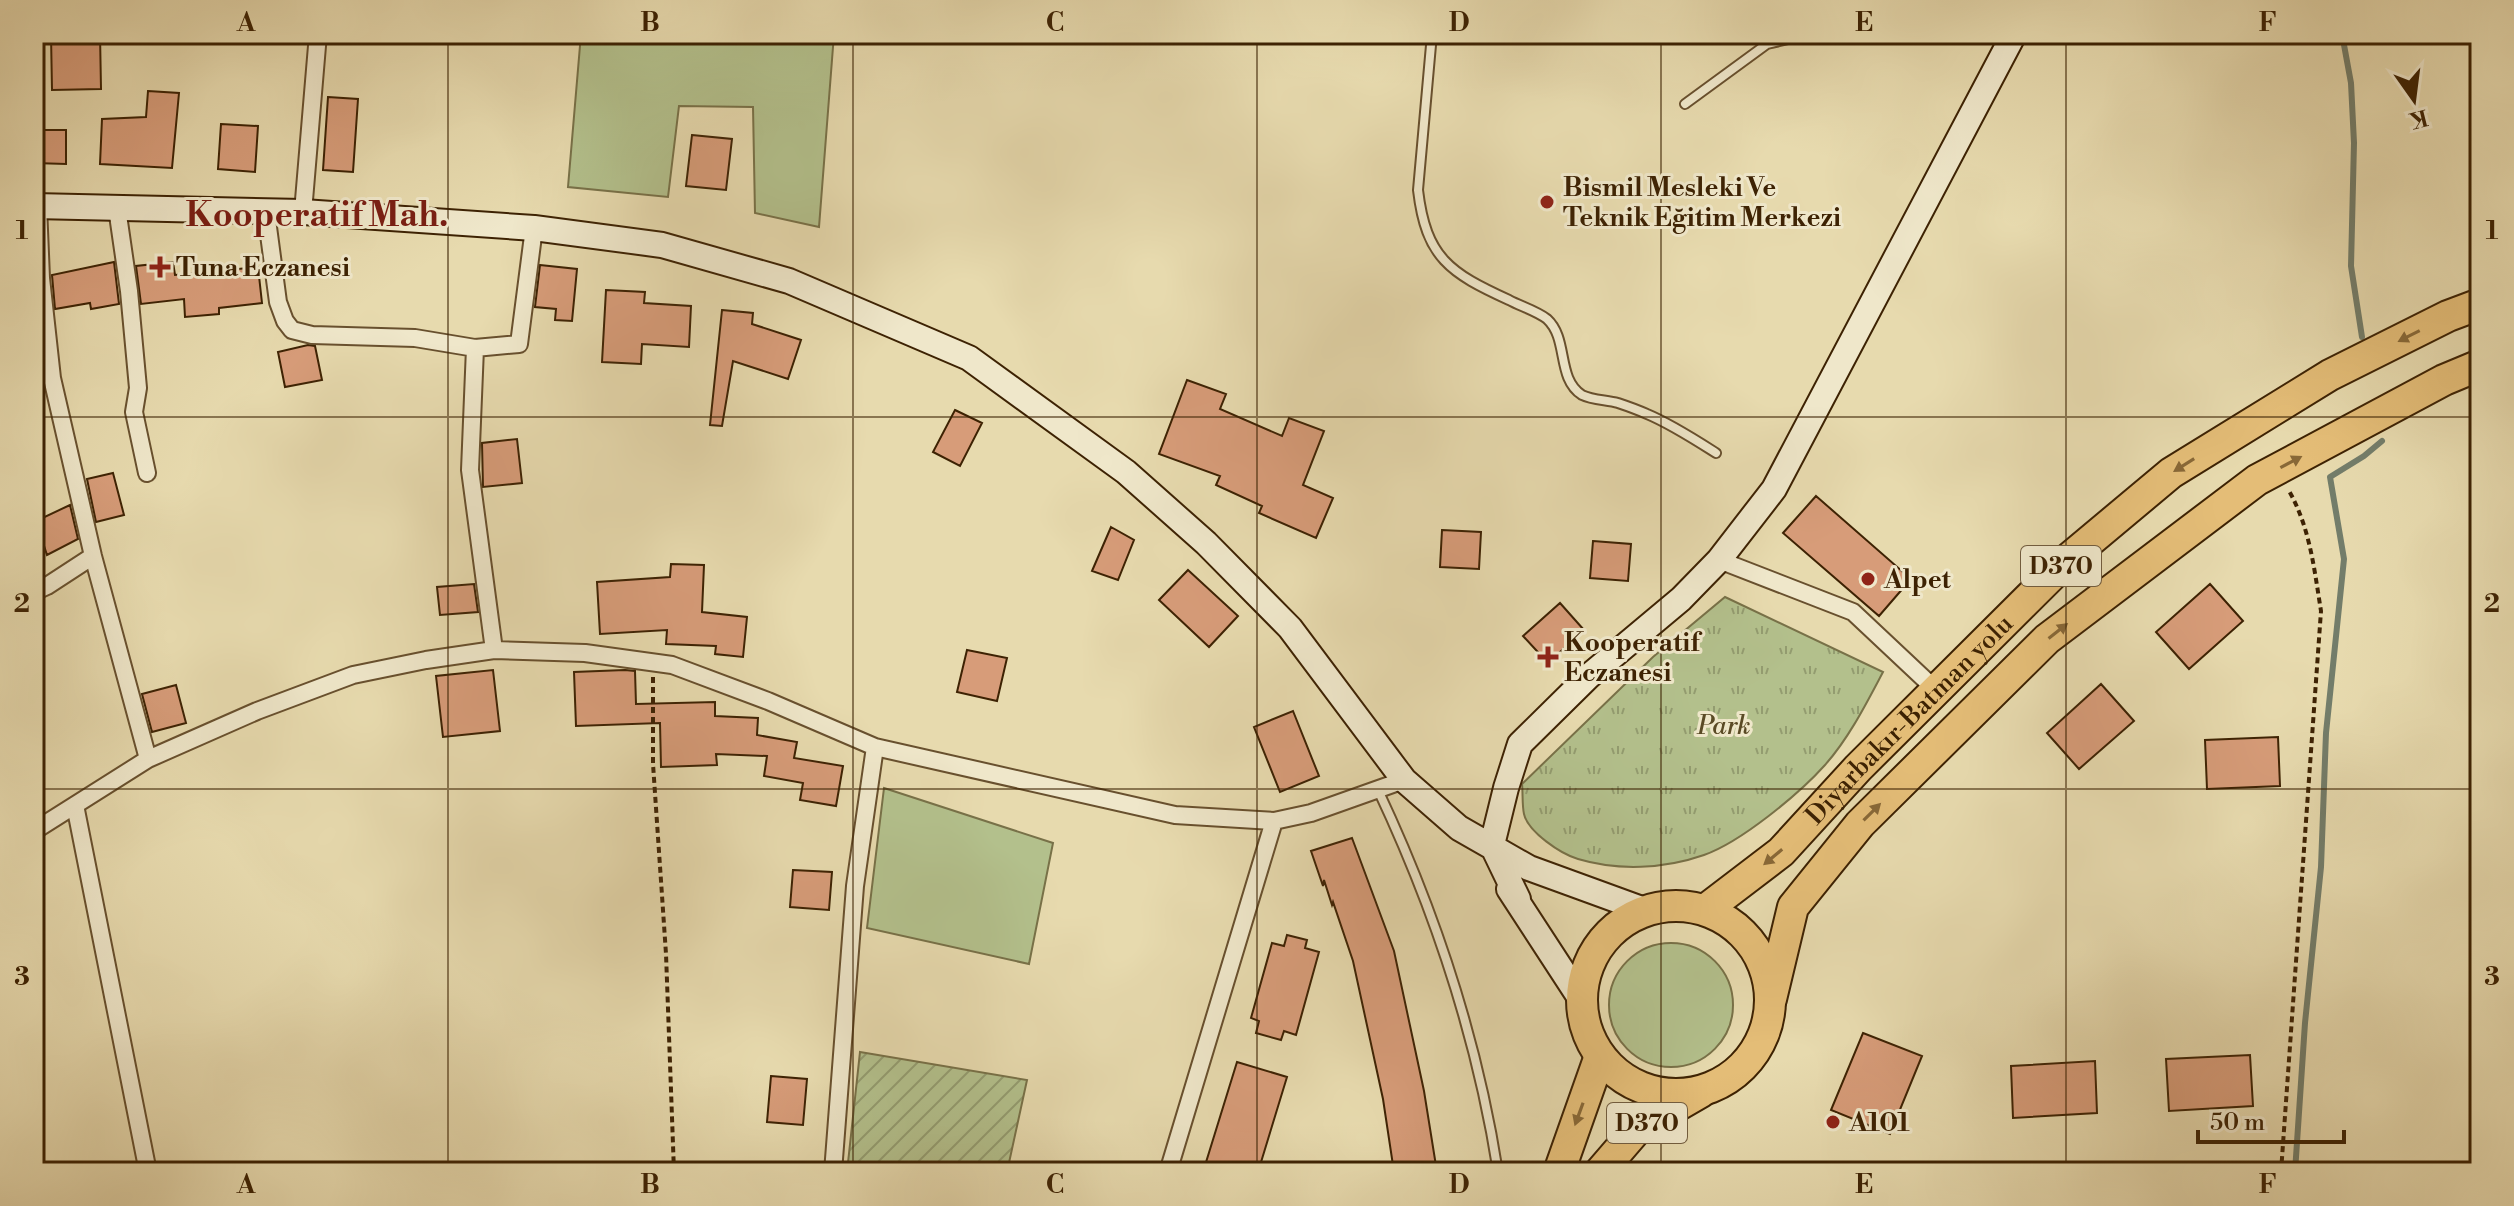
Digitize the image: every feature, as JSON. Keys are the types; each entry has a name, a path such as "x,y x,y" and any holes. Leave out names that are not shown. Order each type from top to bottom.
{"highway":[{"name":"Diyarbakır-Batman yolu","path":"1705,910 1781,852 1858,768 2067,560 2171,473 2330,375 2448,316 2480,304"},
{"name":"Diyarbakır-Batman yolu","path":"1771,999 1793,907 1860,824 2047,639 2232,498 2277,469 2444,380 2480,365"},
{"path":"1676,906 1705,910 1731,923 1752,944 1766,970 1771,999 1766,1028 1753,1054 1733,1075 1707,1089 1677,1094 1648,1090 1622,1077 1600,1056 1587,1030 1582,1001 1586,972 1600,945 1620,924 1647,911 1676,906"},
{"name":"D370","path":"1559,1172 1600,1056"},
{"name":"D370","path":"1600,1172 1637,1129 1707,1089"}],"main road":[{"path":"1582,1001 1518,899 1492,845 1520,744 1589,676 1681,599 1719,560 1774,489 2010,36"},
{"path":"36,206 303,212 534,228 662,245 789,281 969,358 1126,472 1206,543 1290,628 1404,780 1459,828 1518,899"},
{"path":"1459,828 1529,868 1647,911"}],"street":[{"path":"303,212 318,34"},
{"path":"36,206 52,378 93,556 148,759"},
{"path":"117,208 138,388 134,412 147,473"},
{"path":"266,212 278,302 292,330 312,335 415,338 475,348 519,344 534,228"},
{"path":"475,348 470,470 494,650"},
{"path":"34,592 93,556"},
{"path":"1719,560 1853,612 1936,690"},
{"path":"34,831 148,759 257,711 353,675 494,650 585,653 672,665 768,701 875,747 1175,815 1274,821 1311,813 1404,780"},
{"path":"833,1172 855,886 875,747"},
{"path":"75,805 148,1172"},
{"path":"1168,1172 1274,821"}],"lane":[{"path":"1432,34 1418,190 1430,241 1443,262 1472,283 1545,318 1558,333 1567,373 1574,387 1584,396 1618,403 1647,414 1716,453"},
{"path":"1758,34 1767,44"},
{"path":"1685,104 1767,44 1810,34"},
{"path":"1378,789 1424,894 1457,989 1483,1086 1498,1172"}],"path":[{"path":"2277,469 2300,510 2311,544 2321,611 2281,1172"},
{"path":"653,663 653,764 666,954 674,1172"}],"green space":[{"path":"581,34 834,34 819,227 755,213 753,107 679,106 668,197 568,187"},
{"name":"Park","path":"1725,597 1883,672 1842,744 1814,777 1785,803 1735,840 1704,855 1657,866 1625,867 1578,859 1554,847 1538,835 1527,821 1523,810 1522,784 1653,657"},
{"path":"884,788 1053,843 1029,964 867,928"},
{"path":"1671,943 1695,948 1714,962 1728,981 1733,1005 1728,1029 1714,1048 1695,1062 1671,1067 1647,1062 1628,1048 1614,1029 1609,1005 1614,981 1628,962 1647,948"},
{"path":"860,1052 1027,1080 1007,1172 847,1172"}],"building":[{"path":"100,34 101,89 52,90 51,35"},
{"path":"148,91 179,93 172,168 100,164 102,119 146,117"},
{"path":"328,97 358,99 353,172 323,170"},
{"path":"221,124 258,126 255,172 218,169"},
{"path":"34,130 66,130 66,164 34,163"},
{"path":"692,135 732,139 726,190 686,186"},
{"path":"114,262 119,304 91,309 90,303 55,309 52,275"},
{"path":"173,262 175,275 258,267 262,303 219,308 219,314 185,317 184,299 141,304 136,266"},
{"path":"540,265 577,269 572,321 555,320 556,309 535,307"},
{"path":"606,290 645,292 644,303 691,306 689,347 642,344 641,364 602,362"},
{"path":"722,310 753,313 752,324 801,340 788,379 733,361 722,426 710,425"},
{"path":"315,346 322,380 285,387 278,352"},
{"path":"1187,380 1226,394 1220,409 1282,436 1289,418 1324,431 1303,485 1333,498 1316,538 1259,513 1262,506 1216,485 1220,476 1159,454"},
{"path":"955,410 982,423 960,466 933,452"},
{"path":"517,439 522,483 483,487 482,443"},
{"path":"113,473 124,515 96,522 87,479"},
{"path":"1816,496 1911,579 1879,616 1783,533"},
{"path":"70,505 78,539 47,555 36,521"},
{"path":"1111,527 1134,540 1118,580 1092,571"},
{"path":"1442,530 1481,532 1479,569 1440,567"},
{"path":"1593,541 1631,544 1628,581 1590,578"},
{"path":"671,564 704,565 702,612 747,617 743,657 715,654 716,646 666,644 667,630 600,634 597,582 670,577"},
{"path":"1188,570 1238,616 1209,647 1159,600"},
{"path":"474,584 478,612 440,615 437,587"},
{"path":"2210,584 2243,621 2189,669 2156,632"},
{"path":"1560,603 1584,630 1548,663 1523,636"},
{"path":"967,650 1007,658 997,701 957,692"},
{"path":"493,670 500,731 443,737 436,676"},
{"path":"635,671 636,704 715,702 715,716 758,718 757,735 797,742 794,758 843,766 836,806 800,800 803,783 764,776 767,756 716,754 717,765 661,767 660,723 576,726 574,672"},
{"path":"2101,684 2134,721 2079,769 2047,733"},
{"path":"176,685 186,723 152,732 142,694"},
{"path":"1293,711 1319,776 1280,792 1254,727"},
{"path":"2278,737 2280,786 2207,789 2205,740"},
{"path":"1352,838 1394,951 1424,1091 1437,1172 1394,1172 1383,1099 1353,961 1311,851"},
{"path":"793,870 832,872 829,910 790,907"},
{"path":"1287,935 1307,940 1305,948 1319,952 1296,1035 1284,1031 1281,1040 1256,1033 1259,1021 1251,1018 1272,943 1284,946"},
{"path":"1863,1033 1922,1056 1890,1134 1831,1110"},
{"path":"2250,1055 2253,1106 2169,1111 2166,1059"},
{"path":"2095,1061 2097,1113 2013,1118 2011,1066"},
{"path":"1237,1062 1287,1077 1258,1172 1203,1172"},
{"path":"771,1076 807,1079 803,1125 767,1122"}],"waterway":[{"path":"2342,34 2351,83 2354,143 2351,266 2362,337"},
{"path":"2295,1172 2305,1023 2321,867 2326,733 2344,559 2330,477 2382,441"}],"place":[{"name":"Bismil Mesleki Ve Teknik Eğitim Merkezi","path":"1547,202"},
{"name":"Tuna Eczanesi","path":"160,267"},
{"name":"Alpet","path":"1868,579"},
{"name":"Kooperatif Eczanesi","path":"1548,657"},
{"name":"A101","path":"1833,1122"}],"district":[{"name":"Kooperatif Mah.","path":"317,214"}]}
